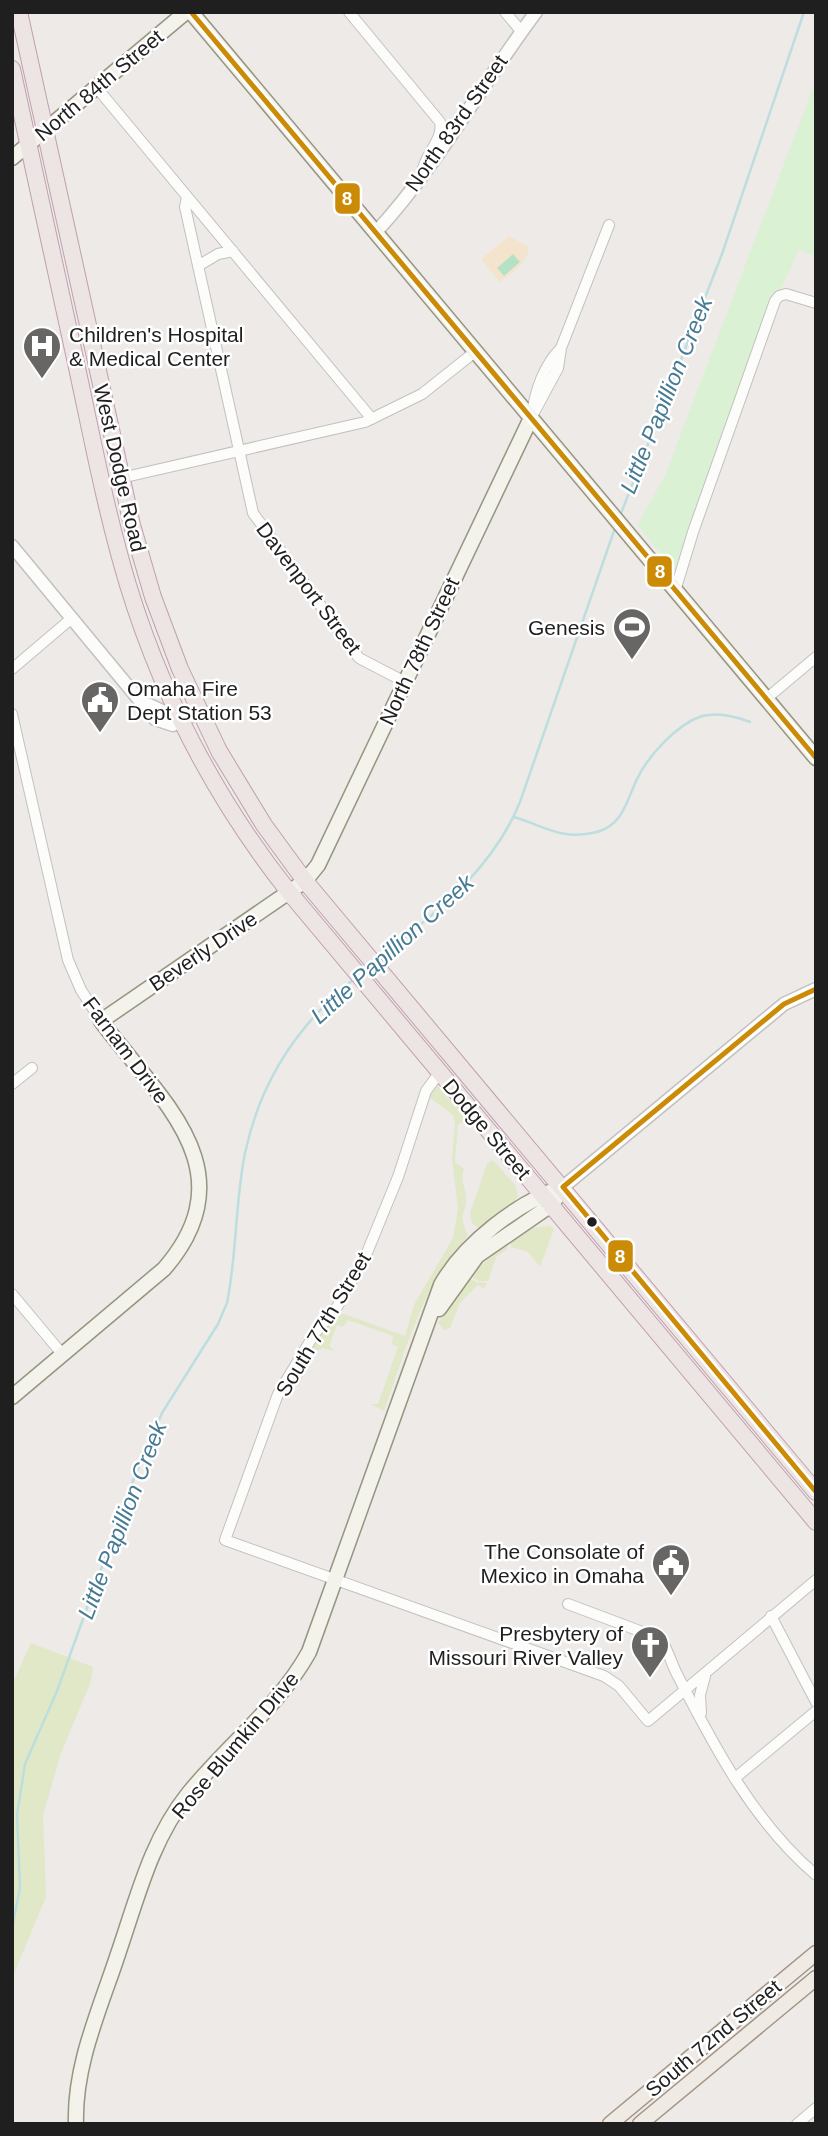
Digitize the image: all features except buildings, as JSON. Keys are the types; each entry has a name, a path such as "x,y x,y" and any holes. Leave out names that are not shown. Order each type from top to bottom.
{"highway":[{"name":"West Dodge Road","path":"19,12 121,478 153,597 200,712"},
{"name":"West Dodge Road","path":"12,69 85,411 121,559 146,637 182,720"},
{"name":"Dodge Street","path":"200,712 243,793 305,881 816,1492"},
{"name":"Dodge Street","path":"182,720 228,807 289,892 816,1521"}],"main road":[{"name":"North 84th Street","path":"12,158 189,12"},
{"path":"189,12 766,699 813,749"},
{"name":"North 78th Street","path":"305,881 327,850 531,418"},
{"name":"Beverly Drive","path":"100,1021 305,881"},
{"name":"Farnam Drive","path":"12,1397 154,1278 174,1257 188,1235 196,1209 198,1176 191,1143 181,1123 100,1021"},
{"path":"547,1200 563,1187"},
{"name":"Rose Blumkin Drive","path":"76,2124 77,2094 85,2050 154,1850 189,1793 292,1680 314,1642 425,1331 454,1284 477,1256 547,1200"},
{"name":"South 72nd Street","path":"610,2124 816,1953"},
{"name":"South 72nd Street","path":"640,2124 816,1979"}],"street":[{"path":"349,12 436,117 442,128 441,134 427,153 422,172"},
{"path":"505,12 521,32"},
{"name":"North 83rd Street","path":"376,232 461,120 536,12"},
{"path":"97,88 372,419"},
{"path":"436,117 451,123 461,120"},
{"name":"Davenport Street","path":"187,197 184,205 253,513 359,658 405,682"},
{"path":"531,418 558,368 561,348 609,225"},
{"path":"198,266 215,255 233,251"},
{"path":"675,591 693,532 775,301 786,294 816,303"},
{"path":"121,478 344,429 372,419 422,394 476,351"},
{"path":"12,546 139,698 182,720 200,712"},
{"path":"12,669 72,618"},
{"path":"766,699 816,657"},
{"name":"Farnam Drive","path":"12,714 68,960 80,990 100,1021"},
{"path":"563,1187 784,1004 816,989"},
{"path":"12,1084 32,1068"},
{"name":"South 77th Street","path":"336,1583 225,1540 278,1394 315,1333 337,1307 366,1255 398,1177 426,1091 440,1072"},
{"path":"12,1294 62,1355"},
{"path":"336,1583 604,1676 619,1686 648,1721 816,1580"},
{"path":"568,1604 661,1639 735,1778 768,1829 816,1875"},
{"path":"771,1616 816,1702"},
{"path":"702,1717 700,1695 707,1673"},
{"path":"735,1778 816,1712"},
{"path":"797,2124 816,2108"}],"green space":[{"path":"816,80 816,257 799,250 775,301 678,575 637,525 664,478"},
{"path":"513,254 520,262 504,276 497,268"},
{"path":"437,1085 467,1121 458,1124 455,1162 464,1169 466,1204 463,1218 468,1236 438,1276 427,1297 408,1341 384,1411 371,1404 378,1404 398,1347 392,1344 393,1336 348,1320 343,1327 337,1325 329,1346 335,1351 323,1348 313,1352 299,1386 291,1384 313,1344 338,1312 405,1336 414,1305 453,1238 458,1208 452,1159 455,1124 453,1115 429,1097"},
{"path":"493,1160 515,1185 518,1196 512,1205 479,1228 472,1223 470,1213 487,1164"},
{"path":"549,1226 554,1229 540,1267 528,1252 511,1247 511,1241 534,1228"},
{"path":"468,1239 429,1296 386,1411 431,1288"},
{"path":"508,1243 507,1249 496,1257 488,1281 479,1281 469,1275"},
{"path":"468,1277 476,1282 487,1283 484,1289 478,1285 460,1303 450,1328 444,1330 438,1323"},
{"path":"31,1643 93,1667 91,1681 60,1756 43,1816 46,1897 12,1978 12,1685"}],"sand":[{"path":"509,236 529,247 528,253 519,267 500,282 481,259"}],"waterway":[{"name":"Little Papillion Creek","path":"620,516 722,254 804,12"},
{"name":"Little Papillion Creek","path":"378,959 460,889 478,870 508,827 520,802 616,525"},
{"path":"514,817 563,834 584,834 606,829 623,811 648,761 673,733 692,720 714,714 750,722"},
{"name":"Little Papillion Creek","path":"12,1928 20,1888 17,1815 25,1764 57,1691 134,1478 162,1413 218,1324 227,1303 245,1153 260,1102 284,1056 299,1035 315,1015 354,979"}],"transit line":[{"name":"8","path":"191,12 816,758"},
{"name":"8","path":"816,989 784,1004 563,1187 816,1492"}],"place":[{"name":"Children's Hospital & Medical Center","path":"42,380"},
{"name":"Genesis","path":"632,661"},
{"name":"Omaha Fire Dept Station 53","path":"100,734"},
{"name":"The Consolate of Mexico in Omaha","path":"671,1597"},
{"name":"Presbytery of Missouri River Valley","path":"650,1679"}]}
